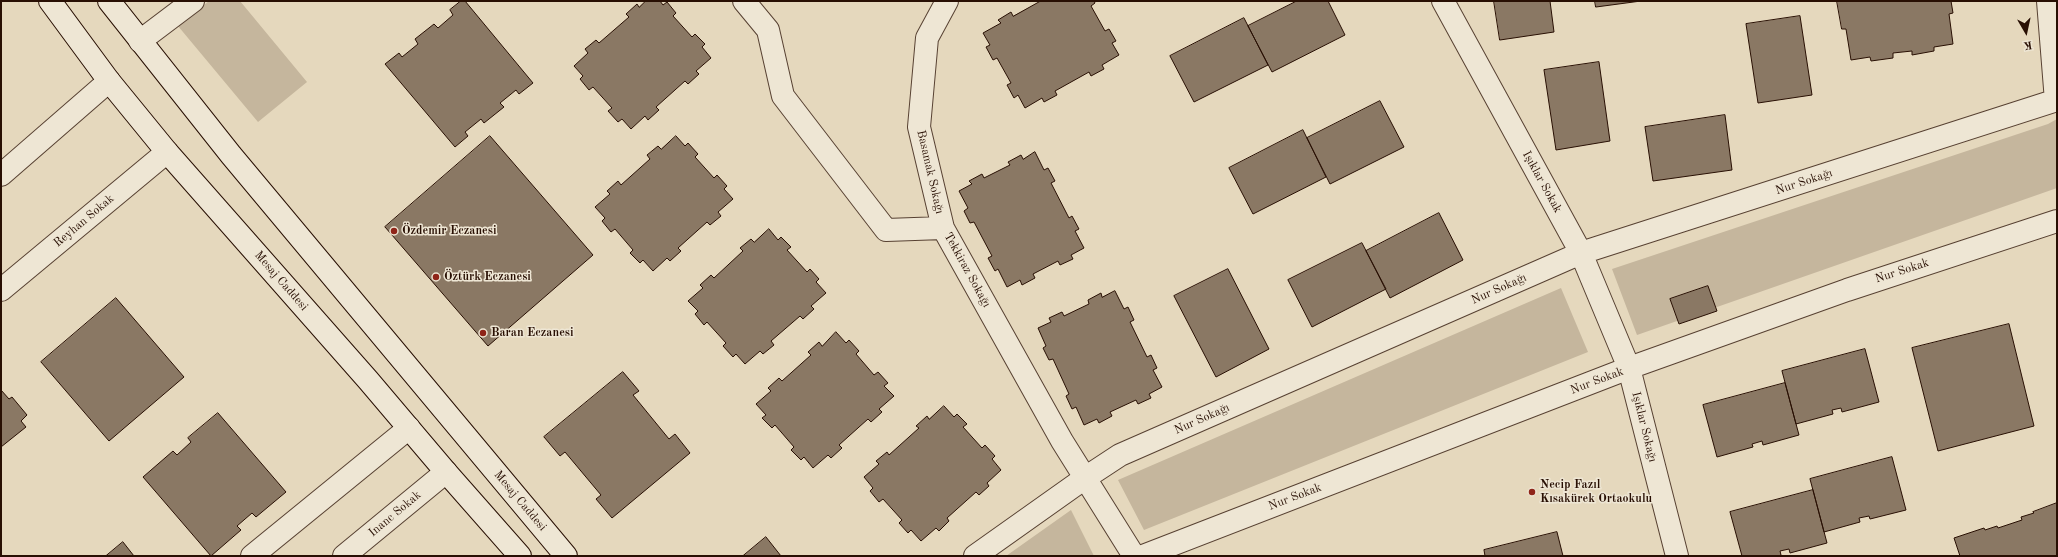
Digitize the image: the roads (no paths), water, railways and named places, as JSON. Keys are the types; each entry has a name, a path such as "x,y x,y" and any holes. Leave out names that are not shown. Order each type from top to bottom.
{"street":[{"name":"Mesaj Caddesi","path":"50,1 110,81 167,152 520,556"},
{"name":"Mesaj Caddesi","path":"109,1 237,162 566,556"},
{"path":"140,41 193,1"},
{"name":"Tekkiraz Sokağı","path":"744,1 768,30 783,96 886,230 943,228 1058,434 1134,556"},
{"name":"Basamak Sokağı","path":"943,228 919,127 927,38 947,1"},
{"name":"Işıklar Sokak","path":"1443,1 1581,253 1629,368"},
{"path":"2048,1 2057,100"},
{"path":"1,174 110,81"},
{"name":"Nur Sokağı","path":"975,556 1084,478 1120,455 1581,253 2057,100"},
{"name":"Reyhan Sokak","path":"1,290 167,152"},
{"name":"Nur Sokak","path":"1143,556 1629,368 1847,290 2057,220"},
{"name":"Işıklar Sokağı","path":"1629,368 1677,556"},
{"path":"252,556 409,428"},
{"name":"Inanc Sokak","path":"344,556 446,472"}],"place":[{"name":"Özdemir Eczanesi","path":"394,231"},
{"name":"Öztürk Eczanesi","path":"436,277"},
{"name":"Baran Eczanesi","path":"483,333"},
{"name":"Necip Fazıl Kısakürek Ortaokulu","path":"1532,492"}]}
